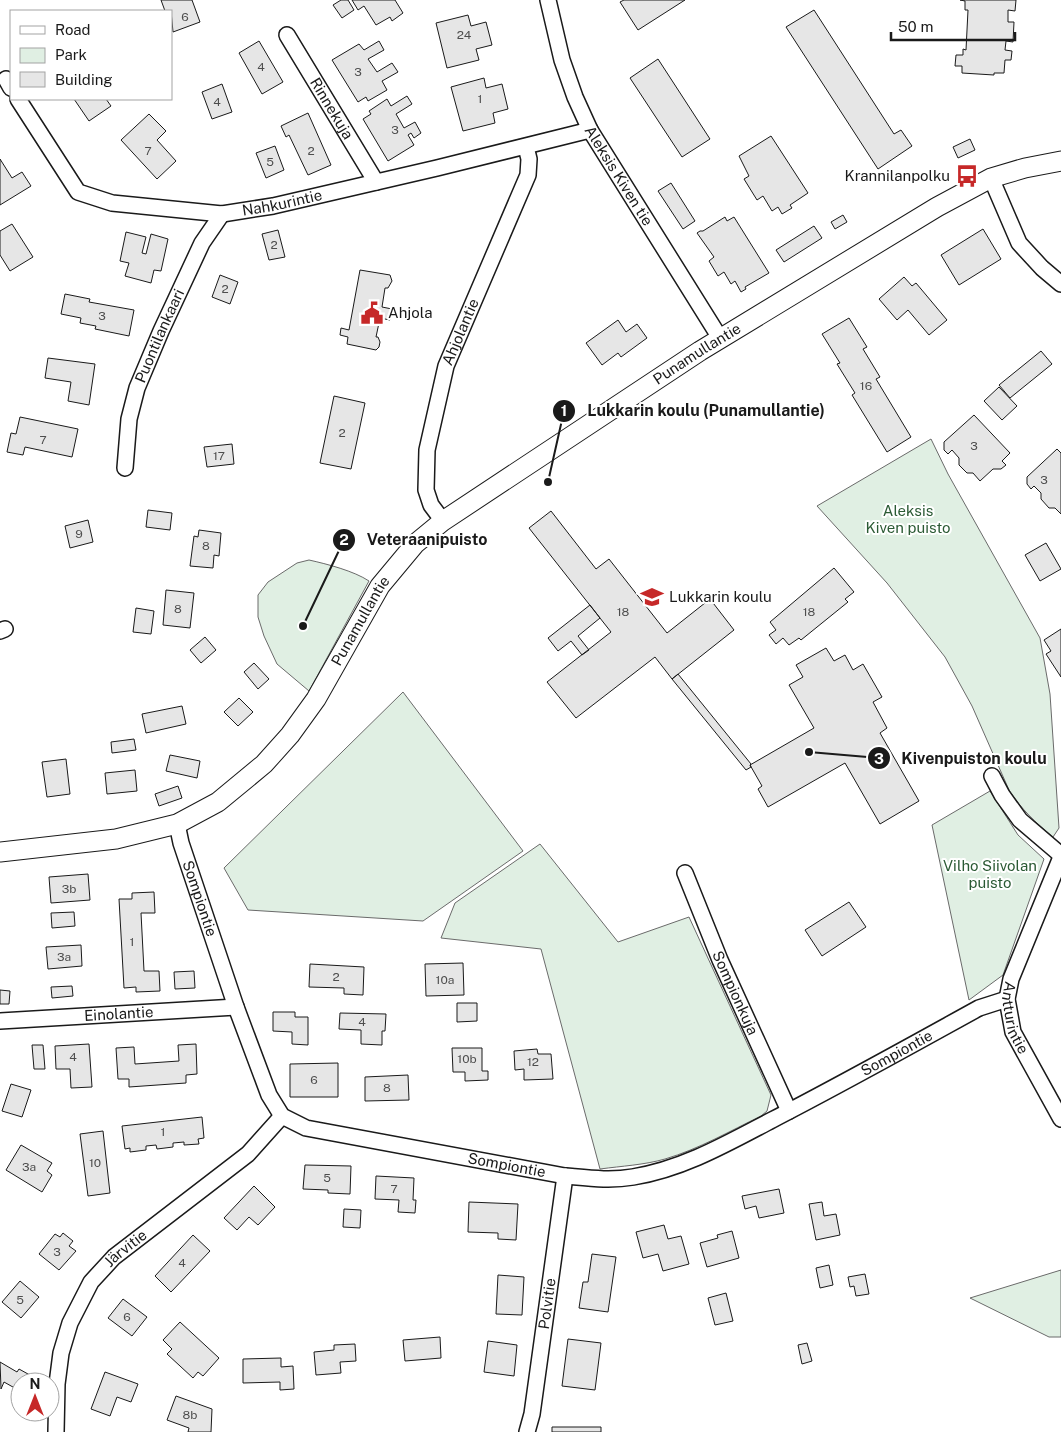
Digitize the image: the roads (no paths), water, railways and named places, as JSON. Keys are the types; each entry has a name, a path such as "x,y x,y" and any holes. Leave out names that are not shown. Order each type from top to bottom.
{"street":[{"name":"Aleksis Kiven tie","path":"548,0 562,60 575,98 590,130 720,338"},
{"name":"Rinnekuja","path":"287,35 376,182"},
{"name":"Nahkurintie","path":"19,100 78,192 112,203 222,214 273,206 526,147 590,130"},
{"name":"Ahjolantie","path":"443,521 431,505 426,490 427,450 446,366 528,175 529,159 526,147"},
{"name":"Punamullantie","path":"0,852 116,839 177,824 218,802 264,764 290,735 316,699 380,586 415,544 443,521 720,338 937,207 991,178 1025,168 1061,161"},
{"path":"991,178 1020,243 1042,268 1061,284"},
{"name":"Puontilankaari","path":"125,468 129,419 137,388 202,243 222,214"},
{"path":"992,776 1002,795 1020,820 1061,856"},
{"name":"Sompiontie","path":"177,824 181,843 236,1007 268,1095 282,1116 306,1128 565,1176 602,1180 625,1178 672,1167 703,1156 789,1112 979,1008 1007,999"},
{"name":"Antturintie","path":"1061,856 1011,979 1007,999 1014,1032 1061,1119"},
{"name":"Sompionkuja","path":"685,873 720,960 789,1112"},
{"name":"Einolantie","path":"0,1021 236,1007"},
{"name":"Järvitie","path":"56,1432 57,1384 62,1353 70,1323 91,1282 114,1257 248,1154 282,1116"},
{"name":"Polvitie","path":"527,1432 532,1414 565,1176"}],"place":[{"name":"Krannilanpolku","path":"967,176"},
{"name":"Ahjola","path":"372,313"},
{"name":"Lukkarin koulu (Punamullantie)","path":"548,482"},
{"name":"Lukkarin koulu","path":"652,597"},
{"name":"Veteraanipuisto","path":"303,626"},
{"name":"Kivenpuiston koulu","path":"809,752"}],"park label":[{"name":"Aleksis Kiven puisto","path":"908,520"},
{"name":"Vilho Siivolan puisto","path":"990,874"}]}
